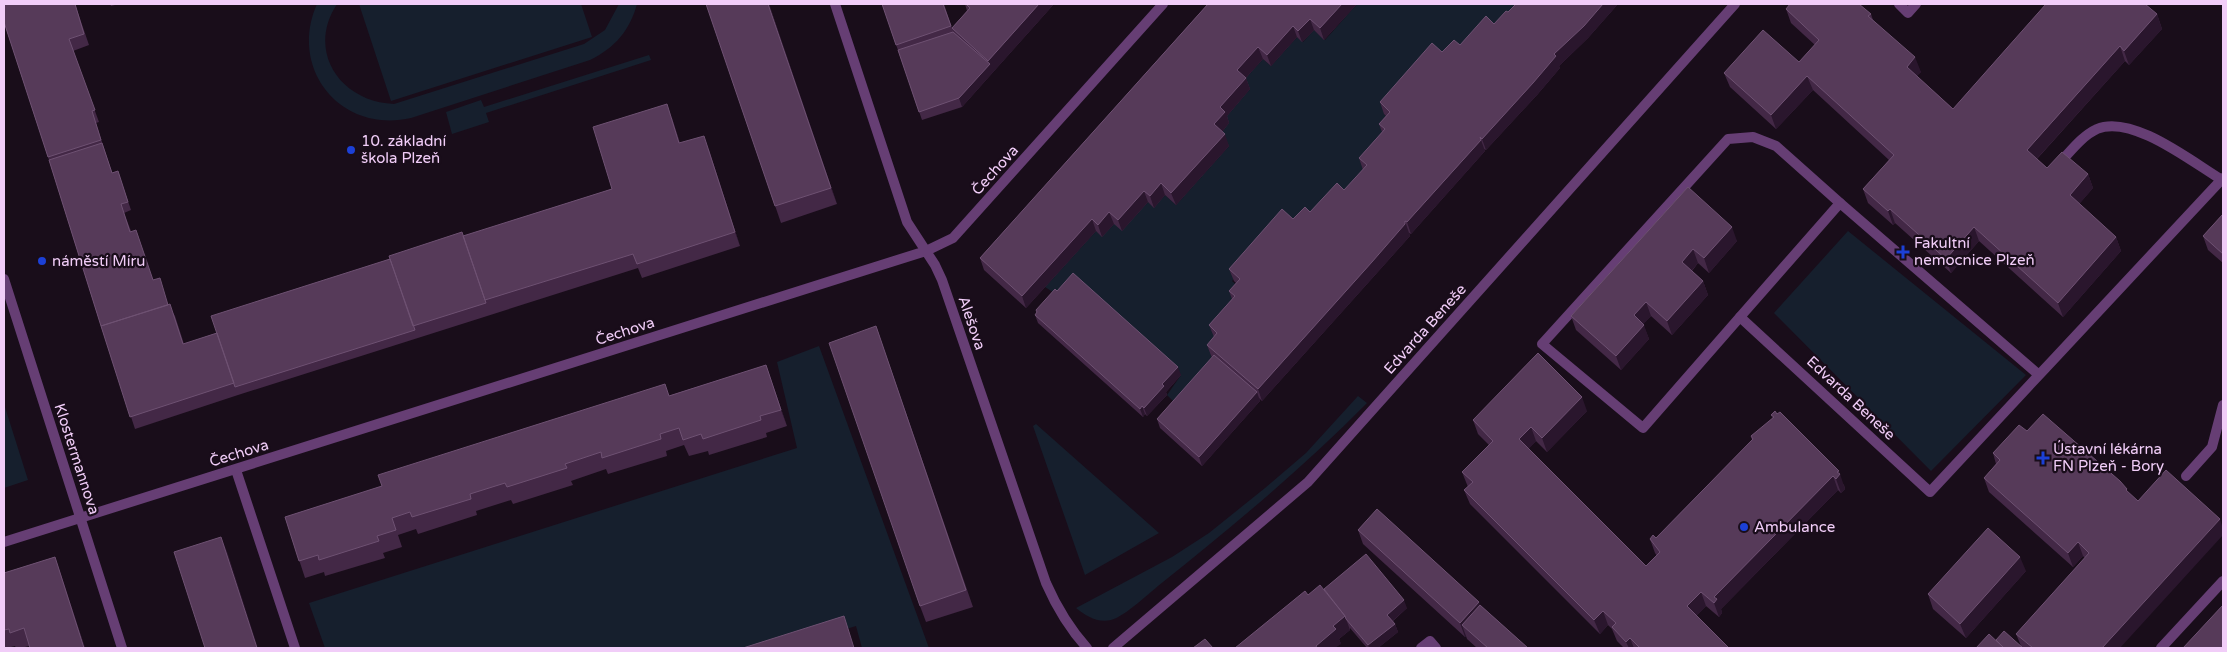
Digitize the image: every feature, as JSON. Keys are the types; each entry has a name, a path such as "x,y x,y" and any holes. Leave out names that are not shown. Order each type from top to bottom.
{"street":[{"name":"Alešova","path":"835,4 907,222 942,280 1046,583 1060,614 1087,648"},
{"name":"Čechova","path":"4,542 926,251 953,238 1163,4"},
{"name":"Edvarda Beneše","path":"1113,648 1308,482 1735,4"},
{"path":"1898,4 1908,13 1916,4"},
{"path":"2064,157 2096,129 2120,125 2134,128 2223,179"},
{"path":"1840,203 1642,428 1542,344 1728,139 1753,136 1776,146 2039,375"},
{"name":"Edvarda Beneše","path":"1740,317 1930,492 2223,179"},
{"name":"Klostermannova","path":"4,279 122,648"},
{"path":"2186,476 2212,447 2223,405"},
{"path":"236,470 295,648"},
{"path":"2161,648 2223,581"},
{"path":"1421,648 1430,641 1436,648"}],"shaded area":[{"path":"317,4 337,4 328,22 325,39 327,56 334,71 344,84 358,94 375,101 394,104 584,44 605,30 619,4 637,4 626,30 607,50 590,60 411,118 386,120 363,116 343,106 327,91 316,73 310,51 310,28"},
{"path":"359,4 581,4 592,37 391,101"},
{"path":"1357,4 1531,4 1384,114 1394,124 1372,177 1259,251 1232,281 1243,291 1222,345 1211,357 1216,365 1178,406 1167,395 1181,375 1045,287 1096,231 1102,236 1114,224 1148,202 1154,207 1165,195 1176,205 1229,146 1217,137 1224,119 1250,89 1242,82 1263,59 1271,66 1297,37 1303,42 1314,30 1325,40"},
{"path":"649,55 651,60 486,113 489,122 452,134 446,112 481,100 484,107"},
{"path":"1848,231 2026,375 1931,471 1774,313"},
{"path":"819,346 929,648 862,648 856,626 784,648 325,648 309,603 797,448 777,362"},
{"path":"1358,396 1367,403 1343,427 1242,517 1131,609 1117,618 1101,621 1084,614 1076,608 1172,557 1209,533 1306,453"},
{"path":"4,404 28,480 4,488"},
{"path":"1036,424 1159,533 1085,575 1033,426"}],"building":[{"path":"4,4 75,4 84,34 69,39 95,110 92,111 101,140 48,157 4,22"},
{"path":"706,4 768,4 831,188 775,206"},
{"path":"882,4 943,4 951,26 896,45"},
{"path":"966,4 1039,4 988,61 952,28 970,8"},
{"path":"1208,4 1342,4 1320,28 1310,19 1298,31 1293,26 1267,55 1258,47 1237,70 1246,78 1220,107 1225,112 1214,124 1225,134 1171,193 1161,183 1150,196 1144,191 1118,220 1109,212 1098,225 1092,219 1022,296 980,258"},
{"path":"1516,4 1603,4 1584,26 1554,54 1556,56 1533,83 1482,139 1480,137 1481,140 1407,222 1405,221 1405,224 1372,262 1258,389 1207,345 1217,333 1209,325 1235,296 1229,291 1240,279 1229,269 1282,209 1293,219 1305,207 1310,212 1337,183 1344,190 1367,165 1359,158 1385,129 1379,124 1390,112 1380,102 1432,43 1442,52 1454,40 1460,45 1486,16 1494,24 1506,11 1508,12"},
{"path":"1790,4 1859,4 1871,14 1868,16 1915,57 1907,67 1953,109 2046,4 2145,4 2157,14 2124,51 2120,46 2027,150 2047,168 2062,152 2088,174 2070,195 2116,237 2058,303 1974,227 1946,259 1890,209 1888,211 1863,189 1894,155 1807,76 1771,115 1724,73 1763,30 1799,62 1819,40 1786,9"},
{"path":"953,32 990,64 959,98 919,112 898,50"},
{"path":"667,104 679,143 704,136 735,232 637,264 633,254 485,300 463,236 612,189 593,127"},
{"path":"102,143 112,173 118,171 128,202 121,204 130,232 136,230 153,280 160,278 168,305 101,326 49,160"},
{"path":"1688,187 1732,227 1704,258 1693,249 1682,262 1703,281 1667,321 1646,302 1634,315 1644,325 1616,356 1571,316"},
{"path":"2223,214 2223,254 2203,236"},
{"path":"462,232 486,303 413,326 389,256"},
{"path":"390,259 415,330 235,387 211,316"},
{"path":"1073,273 1178,367 1144,408 1142,406 1140,409 1035,315 1036,310 1055,289 1057,291"},
{"path":"170,304 183,344 217,333 234,383 130,417 101,326"},
{"path":"876,326 966,590 920,606 829,343"},
{"name":"Ambulance","path":"1538,353 1582,397 1542,438 1531,427 1519,439 1646,566 1660,552 1650,539 1653,535 1656,538 1753,439 1751,436 1774,417 1771,415 1775,411 1777,414 1780,412 1839,471 1837,472 1840,474 1836,479 1833,476 1714,597 1717,599 1714,603 1701,592 1687,606 1729,648 1640,648 1630,638 1626,642 1612,627 1616,623 1603,611 1594,620 1464,490 1473,482 1462,472 1493,441 1473,420"},
{"path":"1214,355 1257,392 1199,457 1157,419"},
{"path":"766,365 781,410 760,416 761,420 703,439 701,434 683,440 679,428 660,434 661,439 602,458 601,452 565,464 567,468 507,487 505,483 470,494 471,499 412,517 410,512 392,518 396,530 377,536 379,541 319,560 318,555 299,561 285,517 382,486 378,475 665,384 669,396"},
{"path":"2043,414 2120,481 2126,490 2138,501 2166,470 2220,519 2102,648 2033,648 2016,634 2089,553 2078,542 2068,553 1984,478 2000,460 1993,453 2019,425 2027,431"},
{"path":"1377,509 1479,602 1460,623 1358,530"},
{"path":"1988,528 2020,557 1960,624 1928,594"},
{"path":"221,537 257,648 205,648 174,552"},
{"path":"1366,554 1404,600 1387,615 1395,624 1368,645 1324,589"},
{"path":"55,557 84,648 30,648 24,628 10,633 9,629 4,630 4,573"},
{"path":"1320,585 1345,616 1333,626 1336,629 1316,646 1317,648 1235,648 1305,591 1308,595"},
{"path":"1480,605 1528,648 1488,648 1462,625"},
{"path":"2223,605 2223,648 2183,648"},
{"path":"844,616 854,648 743,648"},
{"path":"2004,631 2023,648 2004,648 1996,640"},
{"path":"1989,634 2004,648 1976,648"},
{"path":"1205,639 1213,648 1193,648"}],"place":[{"name":"10. základní škola Plzeň","path":"351,150"},
{"name":"Fakultní nemocnice Plzeň","path":"1903,252"},
{"name":"náměstí Míru","path":"42,261"},
{"name":"Ústavní lékárna FN Plzeň - Bory","path":"2043,458"},
{"name":"Ambulance","path":"1744,527"}]}
